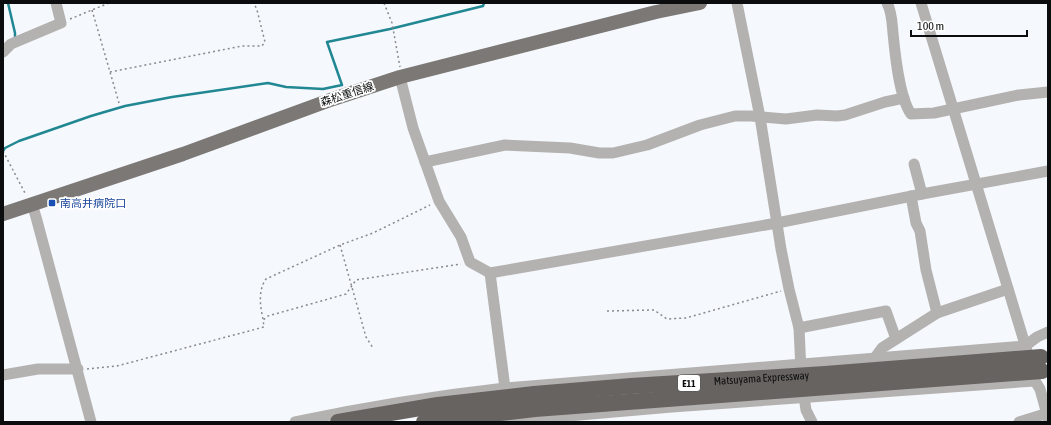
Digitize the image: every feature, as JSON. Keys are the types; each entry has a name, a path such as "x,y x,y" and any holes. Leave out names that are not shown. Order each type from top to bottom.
{"highway":[{"name":"Matsuyama Expressway","path":"338,422 438,405 534,394 631,386 825,374 1041,378"},
{"name":"Matsuyama Expressway","path":"424,422 535,409 1041,378"}],"main road":[{"name":"森松重信線","path":"3,214 183,154 333,98 400,77 654,7 700,3"}],"street":[{"path":"3,52 11,44 61,23 56,3"},
{"path":"737,3 760,117 788,289 798,328 800,364 806,410 812,422"},
{"path":"887,3 891,14 896,61 904,98 911,114 934,113 1019,95 1048,92"},
{"path":"921,3 1025,346 1041,378 1048,415 1019,422"},
{"path":"400,77 413,128 439,201 461,237 470,262 490,274 777,223 916,195 1048,171"},
{"path":"425,162 505,145 570,148 599,153 613,153 647,145 700,125 735,116 786,119 817,115 837,116 904,98"},
{"path":"914,164 916,223 920,231 926,270 937,313"},
{"path":"32,204 78,369 91,422"},
{"path":"490,274 505,388"},
{"path":"874,359 882,348 937,313 1008,289"},
{"path":"798,328 886,311 896,339"},
{"path":"295,422 394,403 505,388 1025,346 1048,332"},
{"path":"3,375 38,369 78,369"},
{"path":"498,422 1041,378"}],"path":[{"path":"61,23 109,3"},
{"path":"110,72 242,46 262,46 265,42 254,3"},
{"path":"384,3 392,23 400,77"},
{"path":"92,10 119,103"},
{"path":"3,151 32,204"},
{"path":"78,369 117,366 264,327 260,298 261,285 266,279 340,245 373,233 439,201"},
{"path":"340,245 366,337 374,348"},
{"path":"263,320 268,316 346,294 356,280 470,262"},
{"path":"607,311 654,310 667,319 686,318 788,289"}],"waterway":[{"path":"8,3 15,33 15,40"},
{"path":"3,151 5,148 19,141 125,106 172,97 268,83 286,87 323,89 342,85 327,42 390,29 483,6 484,3"}],"place":[{"name":"南高井病院口","path":"52,203"}]}
